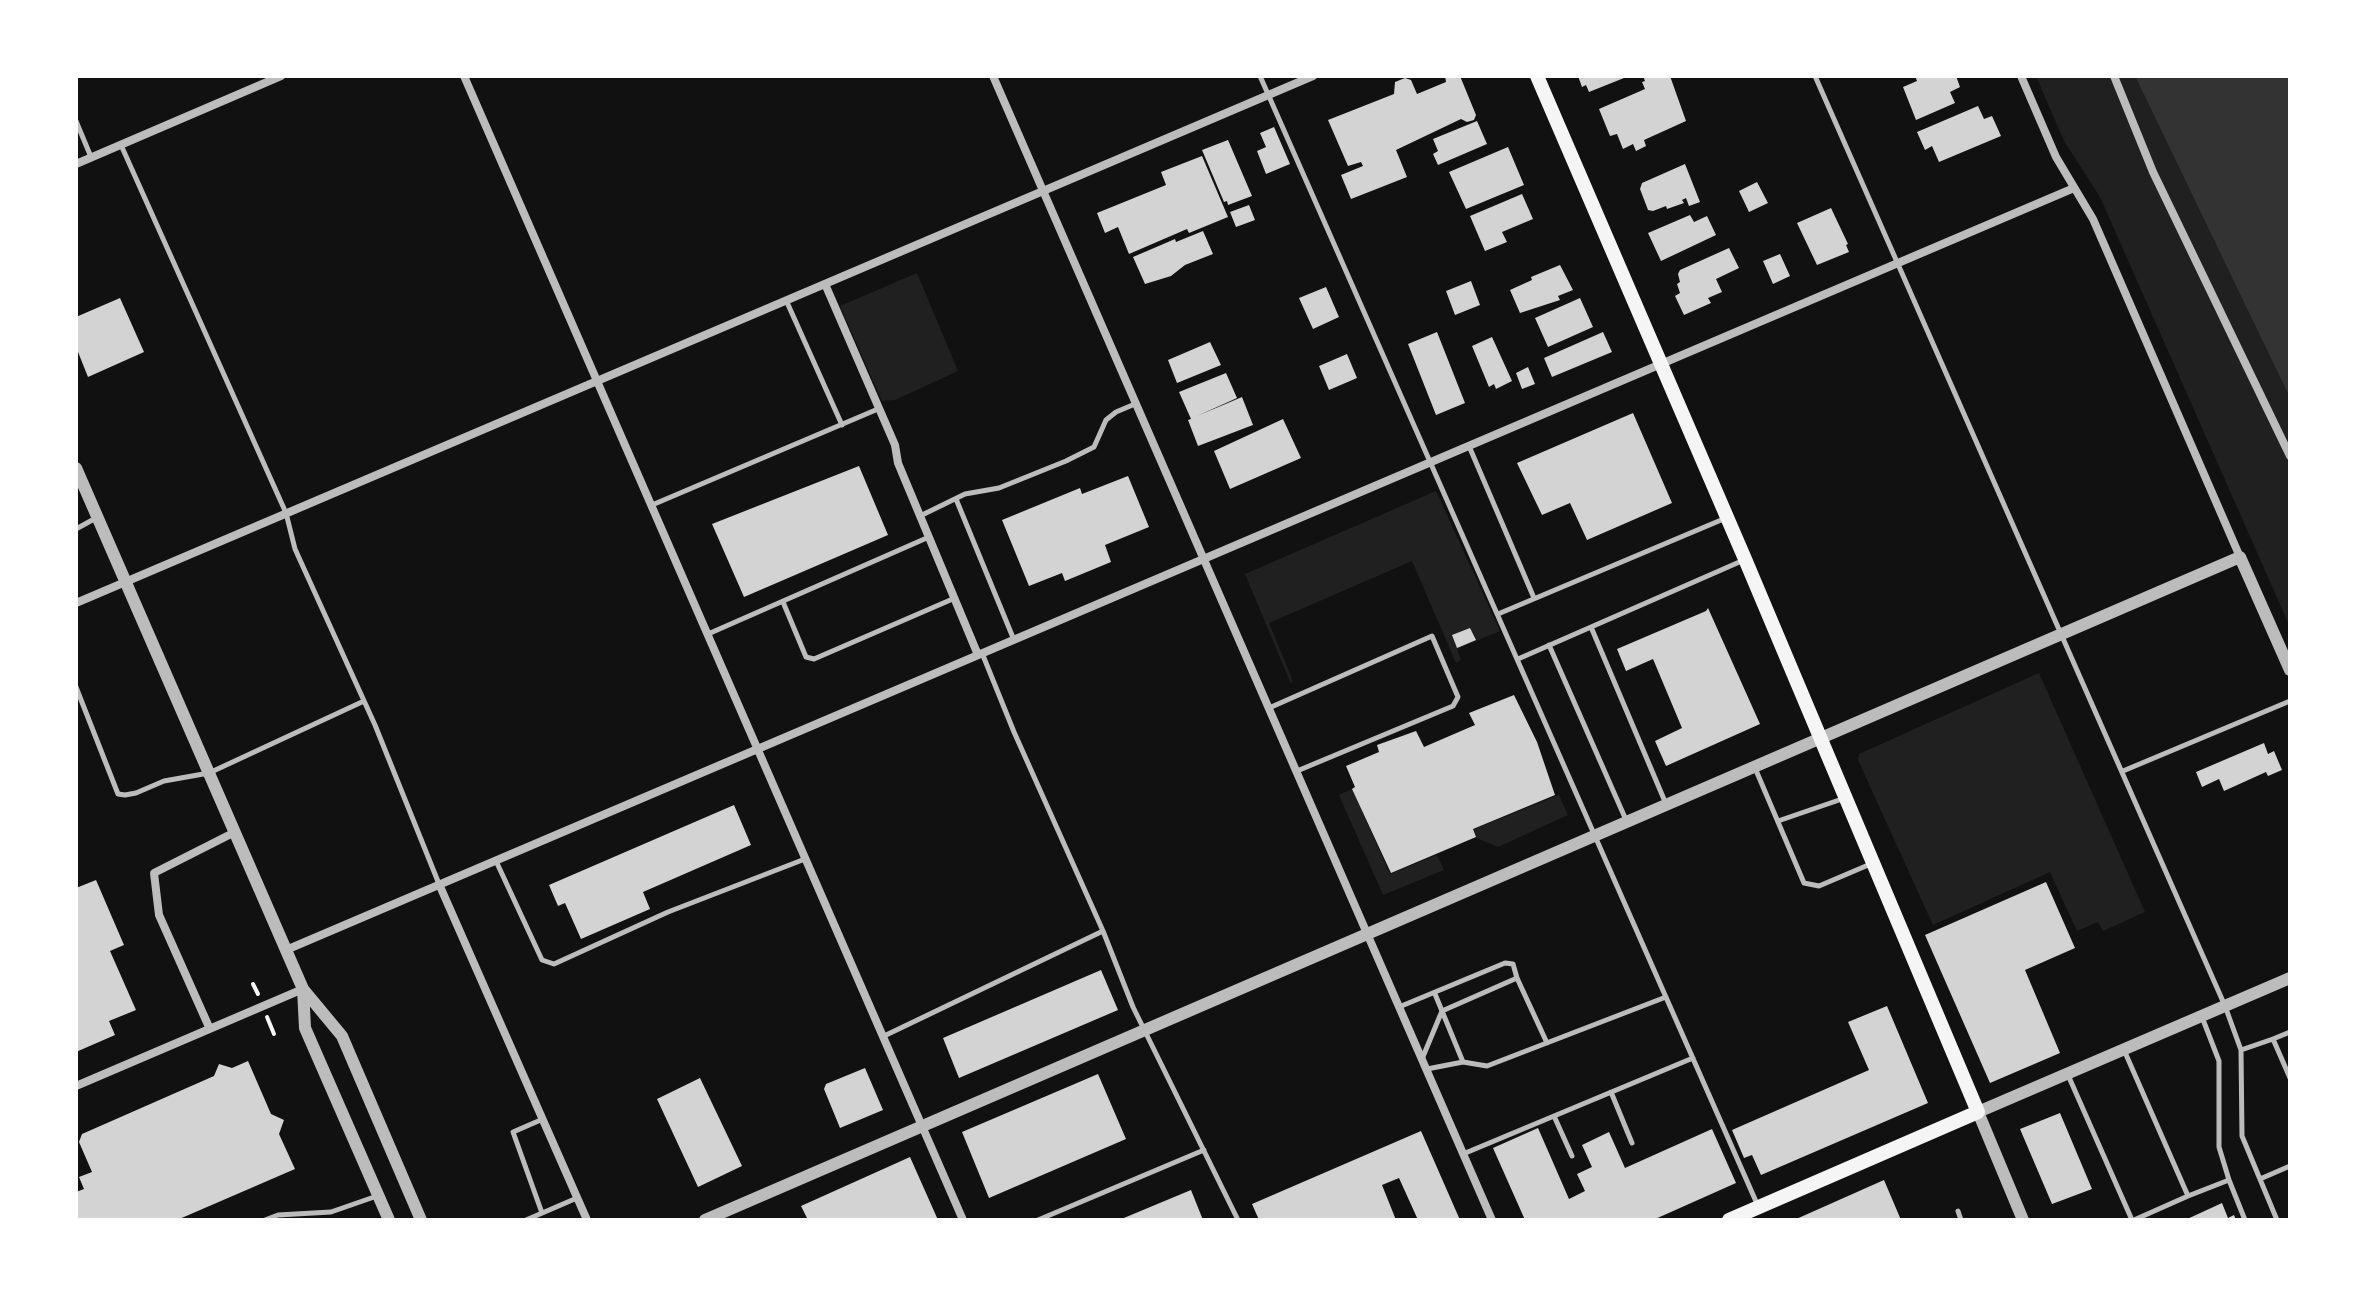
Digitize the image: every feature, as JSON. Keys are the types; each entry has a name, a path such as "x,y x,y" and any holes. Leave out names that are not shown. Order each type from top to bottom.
{"main road":[{"path":"1537,76 1978,1112 1729,1220"}],"street":[{"path":"76,164 281,76"},
{"path":"464,76 963,1220"},
{"path":"993,76 1492,1220"},
{"path":"76,603 1313,76"},
{"path":"2021,76 2056,157 2093,219 2290,670"},
{"path":"2114,76 2153,172 2290,456"},
{"path":"286,950 2074,188"},
{"path":"825,284 880,409 895,445 898,463 980,654"},
{"path":"76,468 303,989 342,1036 421,1220"},
{"path":"705,1220 2240,557"},
{"path":"209,1027 159,915 154,873 235,832"},
{"path":"439,884 587,1220"},
{"path":"2023,1220 1978,1112 2290,978"},
{"path":"76,1086 303,989"},
{"path":"303,989 305,1028 389,1220"}],"lane":[{"path":"1260,76 1759,1207"},
{"path":"1815,76 2225,1006 2241,1050 2242,1136 2277,1220"},
{"path":"76,121 91,157"},
{"path":"121,144 286,513 295,549 364,701 439,884"},
{"path":"786,300 842,425"},
{"path":"920,516 965,494 999,488 1094,447 1106,420 1136,404"},
{"path":"651,506 880,409"},
{"path":"1469,446 1534,598"},
{"path":"956,499 1014,640"},
{"path":"76,529 97,517"},
{"path":"1498,614 1727,518"},
{"path":"708,635 929,537"},
{"path":"1518,659 1745,559"},
{"path":"783,602 806,657 814,659 955,598"},
{"path":"1591,627 1666,805"},
{"path":"1269,708 1432,636 1458,697 1453,706 1296,771"},
{"path":"1549,645 1627,822"},
{"path":"980,654 1103,931 1133,1007 1238,1220"},
{"path":"76,687 118,794 136,793 164,781 209,773 364,701"},
{"path":"2123,771 2290,701"},
{"path":"1754,767 1804,883 1819,886 1874,863"},
{"path":"1778,821 1846,798"},
{"path":"495,861 542,960 554,964 668,912 805,859"},
{"path":"883,1037 1103,931"},
{"path":"1399,1007 1505,963 1513,964 1547,1043"},
{"path":"1421,1060 1442,1011 1517,978"},
{"path":"1435,994 1463,1062"},
{"path":"1426,1070 1463,1062 1487,1066 1666,997"},
{"path":"2202,1016 2219,1061 2219,1147 2245,1220"},
{"path":"2241,1050 2290,1032"},
{"path":"2273,1039 2290,1078"},
{"path":"2124,1050 2188,1196"},
{"path":"1463,1154 1693,1058"},
{"path":"2067,1074 2133,1220 2229,1180"},
{"path":"1611,1092 1632,1143"},
{"path":"1554,1116 1572,1156"},
{"path":"542,1213 513,1132 543,1119"},
{"path":"1038,1220 1204,1150"},
{"path":"2260,1179 2290,1166"},
{"path":"265,1220 278,1215 331,1212 378,1196"},
{"path":"526,1220 577,1198"},
{"path":"1958,1211 1961,1220"}],"shaded area":[{"path":"2036,76 2135,76 2290,398 2290,627 2100,197 2064,141"},
{"path":"2135,76 2290,76 2290,398"},
{"path":"917,273 958,371 895,400 882,401 840,306"},
{"path":"1436,491 1500,631 1457,649 1461,660 1456,663 1412,561 1269,623 1293,681 1291,684 1245,574"},
{"path":"2039,673 2145,912 2103,931 2098,922 2077,931 2050,872 1933,925 1858,760 1859,754"},
{"path":"1352,789 1390,874 1437,855 1444,870 1383,895 1339,795"},
{"path":"1559,795 1568,815 1498,847 1476,838 1474,829"}],"building":[{"path":"1445,76 1460,76 1476,115 1474,120 1467,122 1461,119 1396,150 1407,177 1351,199 1341,175 1363,166 1361,162 1348,166 1328,120 1394,94 1395,82 1405,78 1411,80 1417,94 1446,82"},
{"path":"1578,76 1629,76 1589,92 1586,85 1582,87"},
{"path":"1643,76 1670,76 1686,121 1644,140 1646,146 1636,151 1633,144 1623,149 1617,134 1610,136 1599,109 1645,89"},
{"path":"1915,76 1956,76 1960,87 1950,92 1955,103 1916,120 1903,87 1917,81"},
{"path":"1978,106 1984,119 1992,116 2001,136 1939,162 1932,146 1925,150 1917,132"},
{"path":"1477,121 1487,144 1438,165 1433,154 1438,151 1433,139"},
{"path":"1274,127 1290,164 1266,174 1257,151 1266,147 1260,133"},
{"path":"1228,140 1252,196 1228,205 1202,150"},
{"path":"1508,147 1524,185 1466,209 1449,172"},
{"path":"1202,156 1228,217 1189,233 1187,229 1129,254 1118,227 1105,233 1097,213 1166,185 1161,172"},
{"path":"1685,164 1700,202 1689,206 1686,198 1682,200 1684,203 1667,209 1666,206 1648,210 1640,189 1642,183"},
{"path":"1757,182 1768,203 1749,212 1739,191"},
{"path":"1522,194 1533,219 1502,232 1507,242 1485,251 1470,216"},
{"path":"1249,205 1255,220 1236,227 1230,212"},
{"path":"1831,208 1849,252 1817,265 1797,223"},
{"path":"1690,215 1694,222 1707,216 1716,235 1661,261 1648,233"},
{"path":"1203,231 1213,254 1185,265 1171,276 1145,284 1133,257"},
{"path":"1729,248 1739,268 1716,279 1722,292 1708,298 1711,303 1684,315 1675,296 1680,293 1677,284 1680,282 1680,270"},
{"path":"1780,254 1790,276 1773,284 1763,261"},
{"path":"1560,265 1573,290 1558,296 1560,300 1520,313 1510,290"},
{"path":"1471,281 1480,305 1455,315 1446,291"},
{"path":"1326,287 1339,317 1313,329 1299,298"},
{"path":"120,298 144,352 88,377 76,347 76,317"},
{"path":"1580,298 1593,327 1548,347 1535,318"},
{"path":"1437,332 1465,403 1436,415 1408,344"},
{"path":"1603,332 1612,352 1552,377 1544,358"},
{"path":"1492,337 1512,381 1496,389 1494,384 1489,387 1472,346"},
{"path":"1210,342 1221,365 1177,383 1168,360"},
{"path":"1347,354 1357,378 1329,390 1319,366"},
{"path":"1528,367 1535,384 1522,389 1516,373"},
{"path":"1226,373 1237,398 1197,416 1242,397 1253,425 1198,446 1179,392"},
{"path":"1633,413 1672,503 1587,540 1570,503 1542,515 1517,463"},
{"path":"1283,419 1301,458 1230,489 1214,451"},
{"path":"859,466 888,535 744,597 712,524"},
{"path":"1128,476 1149,527 1105,545 1111,562 1065,581 1062,573 1029,586 1002,520 1080,488 1082,494"},
{"path":"1708,608 1760,724 1666,766 1655,741 1682,728 1653,659 1626,671 1617,649"},
{"path":"1470,628 1476,640 1457,648 1452,635"},
{"path":"1514,695 1537,742 1555,795 1473,829 1476,837 1391,873 1352,789 1355,787 1346,766 1379,752 1377,745 1416,731 1424,747 1475,725 1469,713"},
{"path":"2264,743 2268,754 2274,751 2282,770 2268,776 2266,772 2224,791 2219,779 2202,787 2196,772"},
{"path":"734,805 751,845 643,892 650,909 581,939 565,903 558,906 549,885"},
{"path":"96,880 124,945 110,951 136,1010 109,1021 115,1035 76,1052 76,888"},
{"path":"2046,882 2075,948 2025,970 2060,1053 1990,1083 1925,935"},
{"path":"1101,970 1118,1010 959,1078 943,1038"},
{"path":"1887,1006 1928,1103 1761,1175 1752,1155 1744,1158 1732,1130 1869,1070 1848,1022"},
{"path":"248,1061 271,1114 284,1120 279,1134 295,1169 177,1220 76,1220 76,1192 84,1189 79,1177 92,1172 79,1142 82,1134 214,1076 219,1064 232,1068"},
{"path":"865,1068 883,1110 840,1128 824,1089 826,1084"},
{"path":"1098,1074 1126,1139 989,1198 962,1132"},
{"path":"700,1078 742,1166 698,1187 657,1099"},
{"path":"2060,1113 2092,1189 2052,1204 2020,1129"},
{"path":"1538,1128 1569,1199 1585,1191 1577,1174 1592,1167 1582,1145 1609,1132 1625,1168 1712,1129 1736,1183 1653,1220 1525,1220 1493,1148"},
{"path":"1421,1131 1460,1220 1418,1220 1399,1178 1382,1185 1396,1220 1259,1220 1252,1204"},
{"path":"910,1157 938,1220 808,1220 801,1206"},
{"path":"1884,1180 1901,1220 1794,1220"},
{"path":"1191,1190 1203,1220 1119,1220"},
{"path":"2222,1203 2228,1218 2234,1215 2236,1220 2185,1220"}]}
